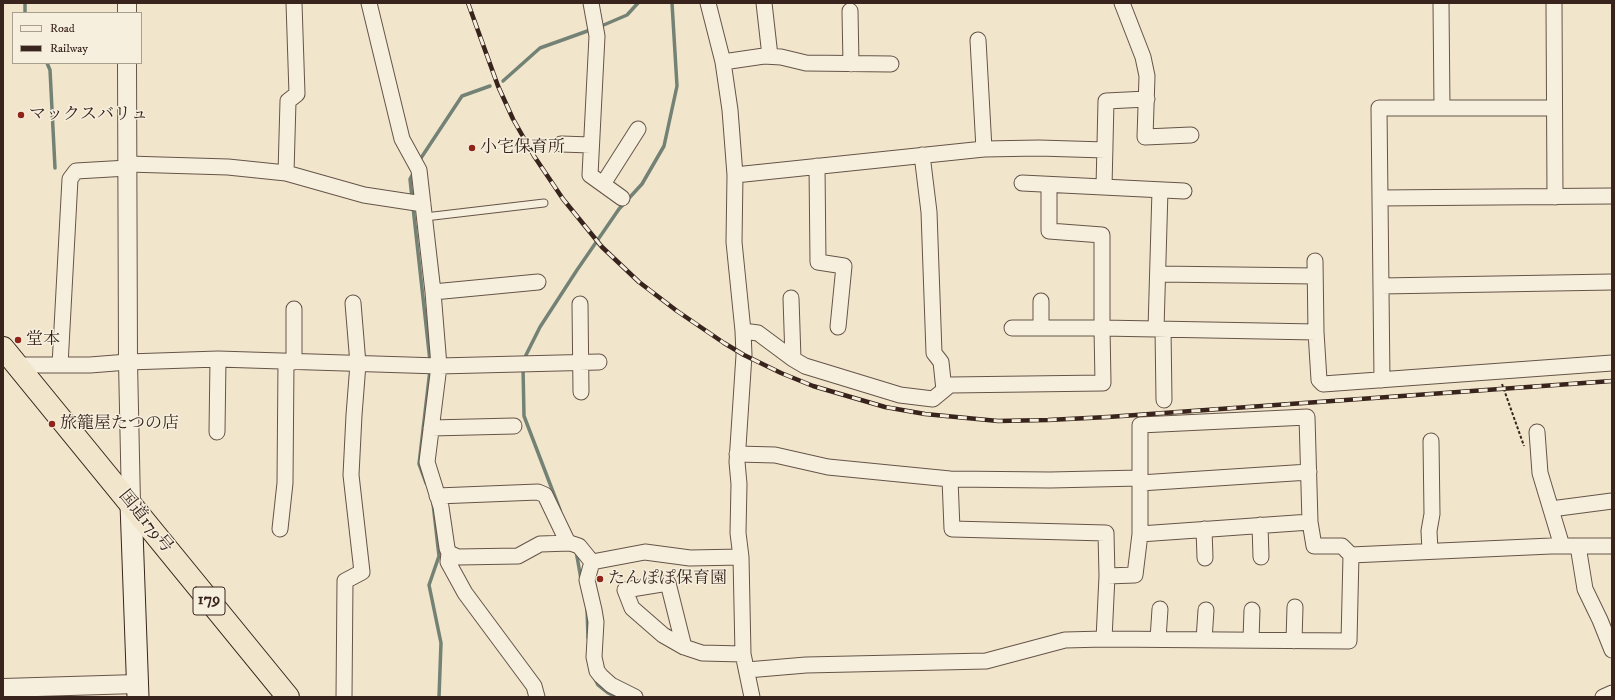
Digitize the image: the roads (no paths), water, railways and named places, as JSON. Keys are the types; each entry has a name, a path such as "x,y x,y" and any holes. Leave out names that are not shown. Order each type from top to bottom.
{"highway":[{"name":"国道179号","path":"3,348 288,697"}],"main road":[{"path":"131,504 137,691"}],"street":[{"path":"286,173 288,102 297,94 294,3"},
{"path":"369,3 402,139 419,170 433,292 439,366 427,462 437,496 449,553 448,562 465,593 534,686 537,697"},
{"path":"591,3 597,36 590,175 622,198"},
{"path":"708,3 723,62 730,110 735,175 734,242 744,355 738,454 738,533 741,556 743,654 752,697"},
{"path":"764,3 770,56"},
{"path":"1122,3 1143,57 1147,76 1145,137 1191,135"},
{"path":"1441,3 1442,108"},
{"path":"1554,3 1555,197"},
{"path":"850,11 851,64"},
{"path":"978,40 984,149"},
{"path":"723,62 770,56 806,63 891,64"},
{"path":"127,64 128,362 131,504"},
{"path":"1104,187 1106,101 1147,99"},
{"path":"1382,380 1379,108 1554,108"},
{"path":"603,184 638,130"},
{"path":"561,144 591,145"},
{"path":"735,175 984,149 1039,148 1105,150"},
{"path":"922,155 929,212 934,353 941,362 944,390"},
{"path":"60,365 70,179 76,171 128,166 228,167 286,173 424,210"},
{"path":"817,166 818,262 844,266 838,327"},
{"path":"1022,183 1184,191"},
{"path":"743,331 758,333 793,359 806,366 900,394 933,399 950,385 1103,383 1102,235 1049,231 1049,185"},
{"path":"1160,190 1158,274 1159,329 1164,400"},
{"path":"1380,198 1612,196"},
{"path":"1315,261 1316,332 1319,380 1323,384 1612,363"},
{"path":"1158,274 1315,276"},
{"path":"433,292 538,282"},
{"path":"1381,286 1612,282"},
{"path":"791,298 793,359"},
{"path":"1041,301 1041,328"},
{"path":"344,697 345,581 362,572 351,475 358,364 353,303"},
{"path":"580,304 581,392"},
{"path":"280,529 285,483 290,362 294,309"},
{"path":"1012,328 1316,332"},
{"path":"217,432 218,359"},
{"path":"17,365 90,365 128,362 218,359 439,366 599,362"},
{"path":"747,670 806,665 986,661 1065,640 1158,639 1349,642 1351,555 1342,546 1314,546 1310,522 1308,417 1140,425 1140,534 1135,575 1107,576"},
{"path":"431,428 514,426"},
{"path":"1537,432 1540,473 1562,546"},
{"path":"1430,551 1429,530 1432,514 1431,441"},
{"path":"738,454 775,455 828,467 950,479 1140,481 1309,472"},
{"path":"950,479 952,529 1106,533 1107,576 1104,639"},
{"path":"437,496 538,492 545,495 568,544"},
{"path":"1551,509 1612,501"},
{"path":"1140,534 1310,522"},
{"path":"1260,525 1261,557"},
{"path":"1204,529 1205,558"},
{"path":"449,553 458,557 518,556 540,544 568,544 579,546 592,562"},
{"path":"1351,555 1562,546 1612,546"},
{"path":"1578,546 1585,589 1612,650"},
{"path":"592,562 646,552 690,558 741,556"},
{"path":"592,562 587,580 595,616 594,657 597,671 611,685 635,697"},
{"path":"684,647 668,583 625,590 632,608 663,635 684,647 702,652 743,654"},
{"path":"1294,641 1295,607"},
{"path":"1158,639 1160,609"},
{"path":"1204,640 1206,610"},
{"path":"1250,640 1252,610"},
{"path":"3,688 137,691"},
{"path":"1603,697 1612,693"}],"lane":[{"path":"424,210 544,203"}],"waterway":[{"path":"25,3 25,12"},
{"path":"599,27 627,15 638,3"},
{"path":"524,359 540,327 577,270 619,209 642,184 664,146 677,86 672,3"},
{"path":"503,81 540,48 593,29"},
{"path":"47,64 50,70 55,168"},
{"path":"419,161 462,96 490,86"},
{"path":"412,198 410,179 414,172"},
{"path":"413,207 430,361"},
{"path":"523,367 524,416 560,510"},
{"path":"426,483 419,464 430,370"},
{"path":"433,503 439,556 429,585 441,643 439,697"},
{"path":"576,551 581,579"},
{"path":"587,608 588,638"},
{"path":"595,679 598,685 608,693 617,697"}],"railway":[{"path":"468,3 498,86 513,119 534,156 563,199 602,247 639,282 677,311 724,343 744,355 781,373 813,386 885,407 925,414 998,421 1108,417 1612,381"}],"place":[{"name":"マックスバリュ","path":"21,115"},
{"name":"小宅保育所","path":"472,148"},
{"name":"堂本","path":"18,340"},
{"name":"旅籠屋たつの店","path":"52,424"},
{"name":"たんぽぽ保育園","path":"600,579"}]}
